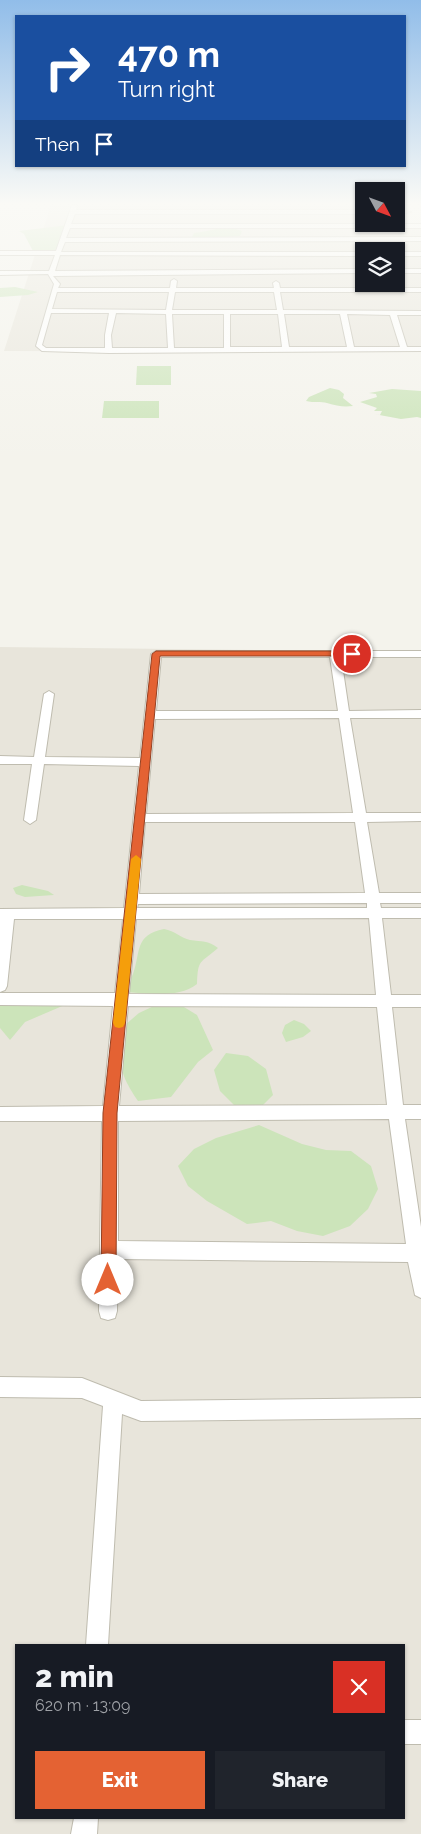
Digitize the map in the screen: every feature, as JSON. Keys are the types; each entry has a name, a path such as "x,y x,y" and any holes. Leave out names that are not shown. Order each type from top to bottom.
{"street":[{"path":"54,291 39,346 44,350 421,349"},
{"path":"171,350 168,311 174,291"},
{"path":"277,291 286,349"},
{"path":"48,311 421,313"},
{"path":"109,351 108,336 113,311"},
{"path":"227,312 227,350"},
{"path":"343,312 351,349"},
{"path":"393,313 404,349"},
{"path":"108,1311 110,1113 156,654 421,654"},
{"path":"335,654 375,914 396,1112 418,1253 421,1289"},
{"path":"30,820 49,694"},
{"path":"151,714 421,714"},
{"path":"0,760 39,759 145,762"},
{"path":"140,818 421,817"},
{"path":"0,986 4,914 132,906 421,898"},
{"path":"132,906 421,914"},
{"path":"0,999 421,1001"},
{"path":"0,1114 421,1112"},
{"path":"109,1250 418,1253"},
{"path":"0,1387 82,1388 141,1411 421,1408"},
{"path":"97,1644 113,1400"},
{"path":"405,1732 421,1732"},
{"path":"84,1834 86,1819"}],"shaded area":[{"path":"23,291 421,291 421,352 4,351"},
{"path":"0,647 421,652 421,1834 0,1834"}],"green space":[{"path":"0,291 38,292 28,295 0,297"},
{"path":"137,366 171,366 171,385 136,385"},
{"path":"330,388 339,390 344,394 343,398 353,406 306,401 309,397"},
{"path":"392,389 421,391 421,418 401,419 374,414 380,415 382,411 374,411 377,408 360,402 377,397 376,394 369,393"},
{"path":"104,401 159,401 159,418 102,418"},
{"path":"22,885 48,891 54,895 25,897 16,894 13,888"},
{"path":"164,929 190,940 208,942 218,948 199,965 197,984 181,992 172,993 124,992 133,974 143,940 148,935"},
{"path":"8,992 32,997 61,993 67,995 67,1004 25,1022 10,1040 0,1028 0,994"},
{"path":"158,1004 179,1004 197,1015 213,1050 198,1062 171,1097 138,1101 126,1081 121,1065 125,1025 139,1013"},
{"path":"294,1020 304,1024 311,1031 303,1037 286,1042 282,1033 285,1025"},
{"path":"226,1053 248,1056 266,1069 273,1095 259,1109 236,1107 220,1091 214,1070"},
{"path":"259,1125 302,1144 326,1150 351,1151 371,1166 378,1189 368,1209 350,1226 323,1236 297,1231 271,1221 247,1224 207,1201 188,1186 178,1166 194,1149 216,1138"}],"slow traffic":[{"path":"119,1023 136,859"}],"route":[{"path":"108,1280 110,1113 156,654 352,654"}]}
